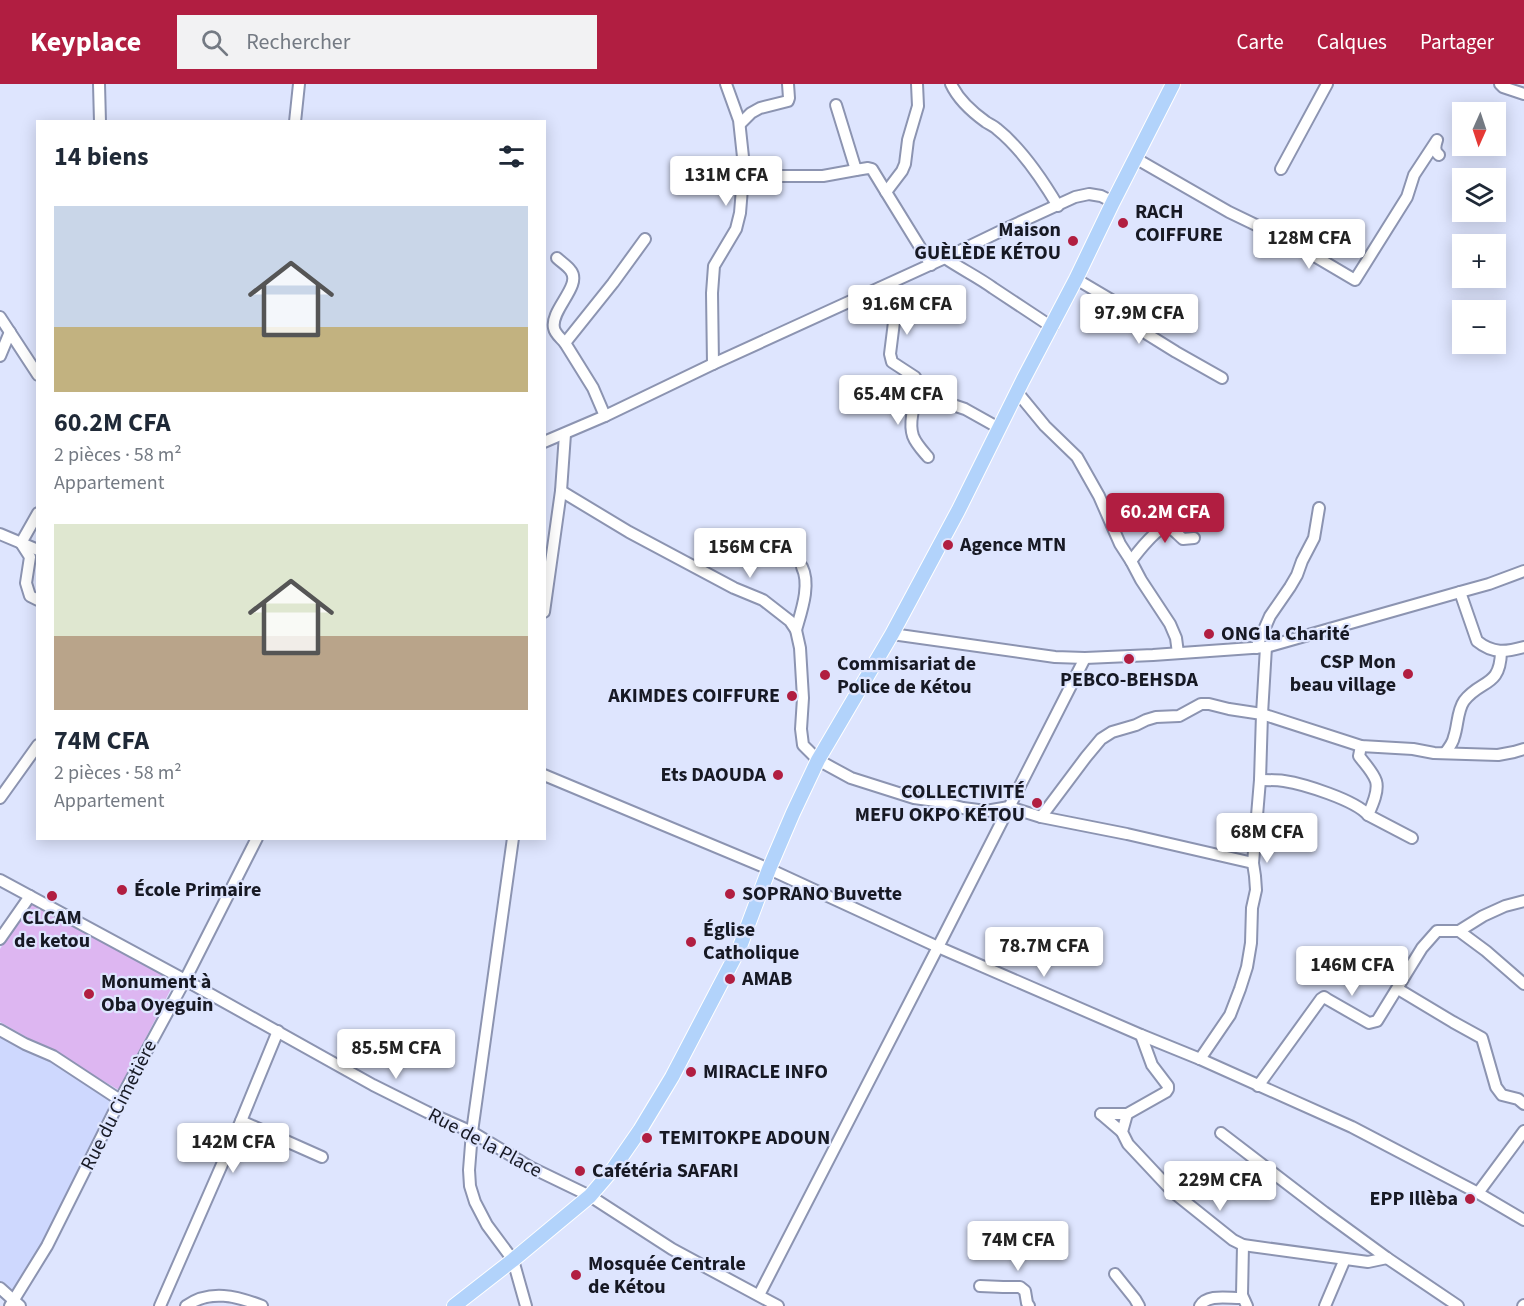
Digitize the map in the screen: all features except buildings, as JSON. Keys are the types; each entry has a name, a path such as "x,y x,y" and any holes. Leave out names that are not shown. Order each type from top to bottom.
{"main road":[{"path":"454,1306 590,1196 613,1169 640,1130 672,1077 739,949 769,869 818,760 892,633 958,511 1173,84"}],"street":[{"path":"99,84 100,120"},
{"path":"295,120 299,84"},
{"path":"713,364 714,266 736,229 740,213 743,176 740,124 726,84"},
{"path":"740,124 760,108 788,101 788,84"},
{"path":"886,192 905,164 908,140 918,106 917,84"},
{"path":"951,84 974,113 997,129 1021,153 1058,206"},
{"path":"1281,169 1327,84"},
{"path":"1500,84 1524,94"},
{"path":"836,105 856,170"},
{"path":"1135,158 1355,280 1410,192 1410,183 1414,175 1437,140 1435,147 1439,155"},
{"path":"743,176 823,176 872,169 931,265"},
{"path":"546,441 605,416 1076,197 1101,196 1113,202"},
{"path":"565,343 645,239"},
{"path":"557,258 571,270 573,278 570,290 554,319 554,331 565,343 593,388 605,416"},
{"path":"945,258 1052,327"},
{"path":"1076,279 1120,305 1147,334 1222,378"},
{"path":"880,288 894,322 890,354 892,362 915,378 932,398 965,409 999,428"},
{"path":"0,316 36,372"},
{"path":"0,356 10,332"},
{"path":"921,387 912,422 913,436 928,457"},
{"path":"1017,392 1045,426 1077,457 1100,496 1120,544 1170,624 1176,638 1178,654"},
{"path":"546,587 549,549 561,491 564,434"},
{"path":"561,491 629,532 734,588 763,600 790,621 796,630 800,648 803,698 801,729 804,745 818,760 851,778 914,798 986,811 1009,807 1041,817 1253,863"},
{"path":"1200,1059 1230,1015 1244,978 1251,943 1252,908 1256,890 1253,863 1260,780 1261,647 1270,616 1290,587 1308,550 1315,532 1319,508"},
{"path":"21,543 36,517"},
{"path":"1131,561 1161,528 1170,528 1183,539 1194,538"},
{"path":"0,534 36,549"},
{"path":"21,543 30,557 26,583 30,596 36,599"},
{"path":"796,630 805,592 802,567"},
{"path":"892,633 1055,657 1178,654 1261,647 1489,584 1524,571"},
{"path":"1460,592 1478,641 1501,652 1524,647"},
{"path":"1445,753 1454,739 1462,703 1492,680 1499,671 1501,652"},
{"path":"759,1295 1085,658"},
{"path":"1041,817 1101,739 1112,732 1156,717 1179,716 1201,704 1262,714 1361,746 1498,755 1524,749"},
{"path":"1361,746 1359,756 1376,779 1372,806 1368,815"},
{"path":"0,798 4,783 36,747"},
{"path":"546,776 769,869 938,947 1200,1059 1352,1128 1478,1193 1524,1220"},
{"path":"1260,780 1302,786 1359,806 1368,815 1412,838"},
{"path":"986,811 1002,821"},
{"name":"Rue du Cimetière","path":"15,1304 256,840"},
{"path":"513,840 472,1132 470,1186 475,1202 488,1225 513,1260 526,1306"},
{"name":"Rue de la Place","path":"0,880 373,1084 472,1132 530,1167 590,1196 672,1249 778,1306"},
{"path":"0,939 30,896"},
{"path":"1258,1086 1321,999 1324,997 1369,1023 1377,1022 1408,969 1437,931 1459,931 1498,909 1524,901"},
{"path":"1459,931 1524,984"},
{"path":"1398,988 1482,1038 1496,1087 1502,1095 1518,1099 1524,1104"},
{"path":"0,1030 52,1056 120,1100"},
{"path":"160,1306 278,1030"},
{"path":"1141,1035 1152,1065 1168,1089 1127,1114 1101,1114 1122,1132 1128,1144 1173,1192 1233,1240 1243,1245 1368,1262 1387,1258"},
{"path":"1122,1132 1127,1114"},
{"path":"241,1121 322,1157"},
{"path":"1478,1193 1524,1131"},
{"path":"1221,1133 1387,1258 1458,1306"},
{"path":"1200,1306 1208,1299 1241,1301 1243,1245"},
{"path":"1325,1306 1346,1259"},
{"path":"1115,1274 1138,1306"},
{"path":"980,1286 1020,1287 1025,1291 1026,1303 1029,1306"},
{"path":"0,1288 15,1304"},
{"path":"186,1306 214,1295 227,1296 262,1306"}],"shaded area":[{"path":"30,900 175,981 119,1090 0,1022 0,949"},
{"path":"0,1032 118,1100 13,1296 0,1284"}],"place":[{"name":"RACH COIFFURE","path":"1123,223"},
{"name":"Maison GUÈLÈDE KÉTOU","path":"1073,241"},
{"name":"Agence MTN","path":"948,545"},
{"name":"ONG la Charité","path":"1209,634"},
{"name":"PEBCO-BEHSDA","path":"1129,659"},
{"name":"CSP Mon beau village","path":"1408,674"},
{"name":"Commisariat de Police de Kétou","path":"825,675"},
{"name":"AKIMDES COIFFURE","path":"792,696"},
{"name":"Ets DAOUDA","path":"778,775"},
{"name":"COLLECTIVITÉ MEFU OKPO KÉTOU","path":"1037,803"},
{"name":"École Primaire","path":"122,890"},
{"name":"SOPRANO Buvette","path":"730,894"},
{"name":"CLCAM de ketou","path":"52,896"},
{"name":"Église Catholique","path":"691,942"},
{"name":"AMAB","path":"730,979"},
{"name":"Monument à Oba Oyeguin","path":"89,994"},
{"name":"MIRACLE INFO","path":"691,1072"},
{"name":"TEMITOKPE ADOUN","path":"647,1138"},
{"name":"Cafétéria SAFARI","path":"580,1171"},
{"name":"EPP Illèba","path":"1470,1199"},
{"name":"Mosquée Centrale de Kétou","path":"576,1275"}]}
